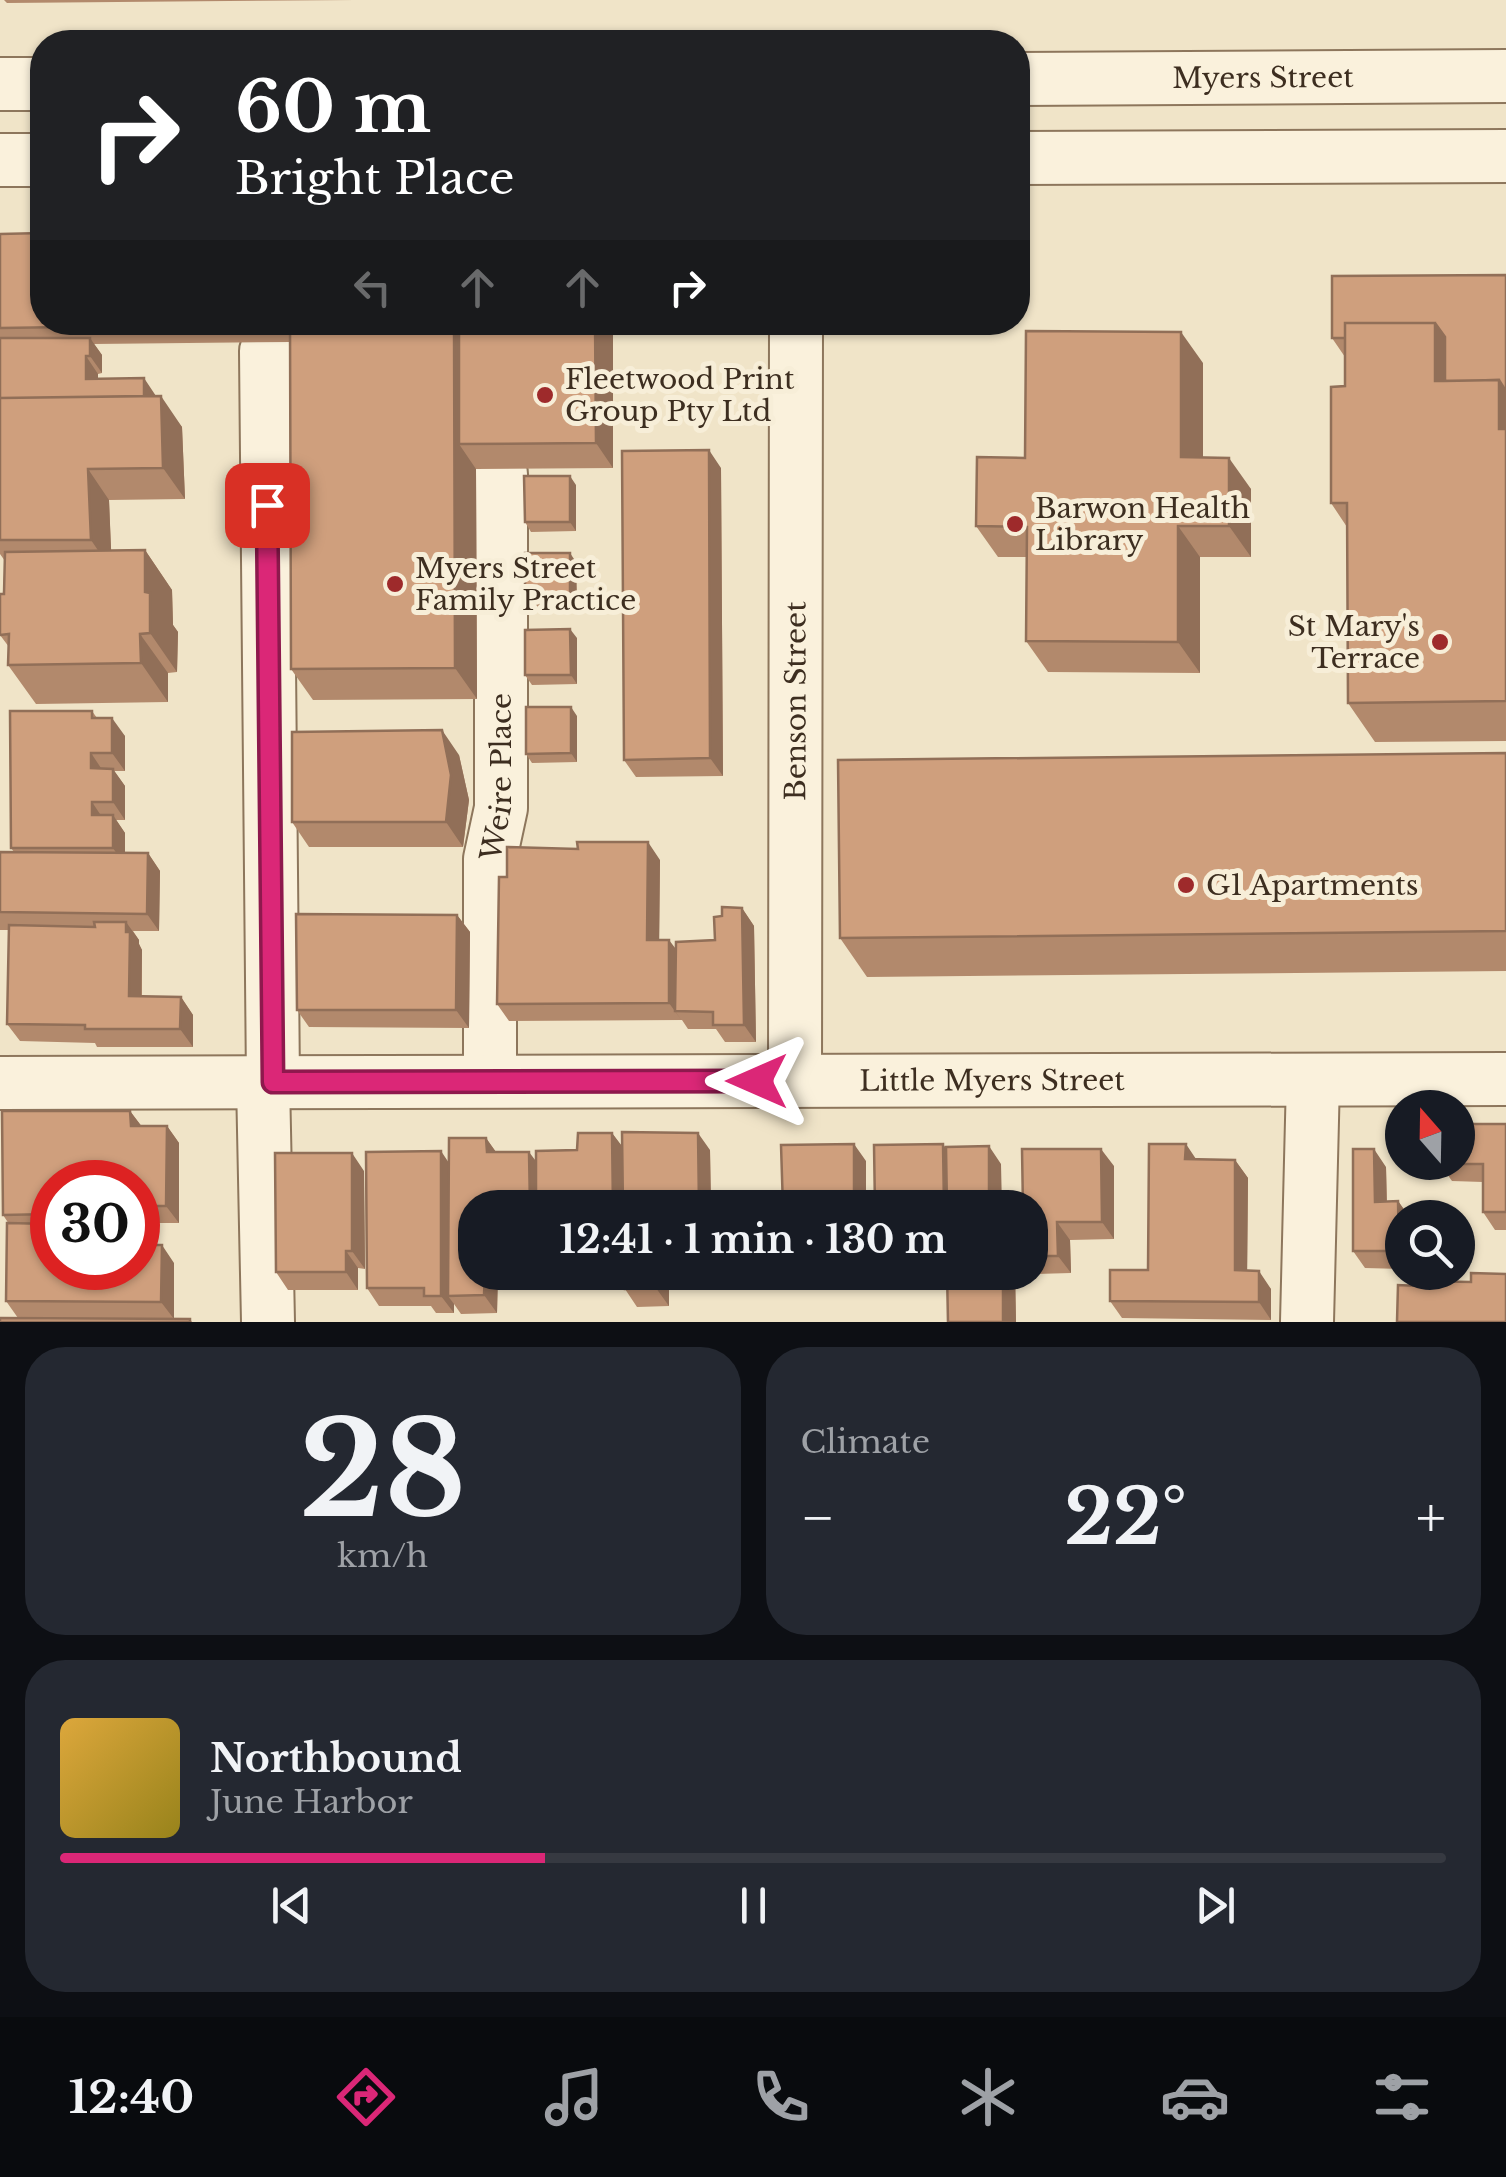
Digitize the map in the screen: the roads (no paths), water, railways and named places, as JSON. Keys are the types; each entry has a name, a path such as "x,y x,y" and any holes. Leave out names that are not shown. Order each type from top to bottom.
{"street":[{"name":"Myers Street","path":"1030,79 1506,76"},
{"path":"0,84 30,84"},
{"path":"1030,158 1506,156"},
{"path":"0,160 30,160"},
{"name":"Benson Street","path":"795,1081 796,335"},
{"path":"266,352 268,1322"},
{"name":"Weire Place","path":"490,1081 490,859 501,808 501,474"},
{"name":"Little Myers Street","path":"0,1083 1506,1079"},
{"path":"1307,1322 1313,1080"}],"place":[{"name":"Fleetwood Print Group Pty Ltd","path":"545,395"},
{"name":"Barwon Health Library","path":"1015,524"},
{"name":"Myers Street Family Practice","path":"395,584"},
{"name":"St Mary's Terrace","path":"1440,642"},
{"name":"G1 Apartments","path":"1186,885"}]}
